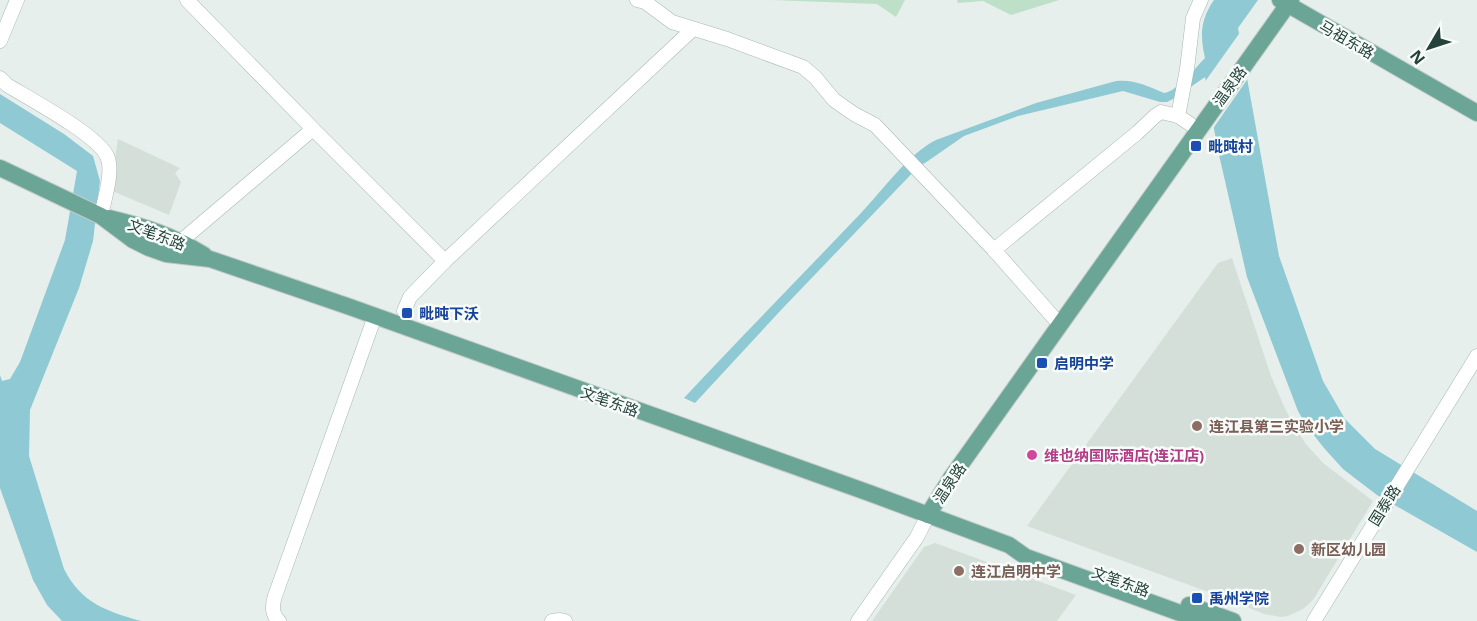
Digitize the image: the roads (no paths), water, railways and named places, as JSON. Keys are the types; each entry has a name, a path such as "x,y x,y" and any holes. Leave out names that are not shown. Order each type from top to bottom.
{"main road":[{"name":"温泉路","path":"928,515 951,478 1284,1"},
{"name":"马祖东路","path":"1284,1 1477,113"},
{"name":"温泉路","path":"928,515 943,474 1053,318 1184,120 1204,113"},
{"name":"文笔东路","path":"0,168 101,216 141,226 181,241 210,259"},
{"name":"文笔东路","path":"101,216 133,240 149,248 166,254 210,259 375,316 1009,545 1029,548 1233,621"},
{"name":"文笔东路","path":"1009,545 1026,557 1202,621"}],"street":[{"path":"0,41 17,0"},
{"path":"187,0 445,261"},
{"path":"637,0 645,2 672,22 803,67 815,77 834,100 875,125 994,250 1053,318"},
{"path":"994,250 1155,116 1161,112 1184,120 1183,94 1193,18 1202,0"},
{"path":"404,311 410,297 445,261 693,28"},
{"path":"0,78 7,86 76,128 95,142 106,156 110,170 101,216"},
{"path":"181,241 313,129"},
{"path":"279,621 273,610 275,596 375,316"},
{"name":"国泰路","path":"1314,621 1475,363"},
{"path":"858,621 917,537 928,515"},
{"path":"552,621 565,621"}],"water":[{"path":"1214,0 1258,0 1238,28 1279,256 1323,381 1345,419 1375,449 1477,511 1477,552 1377,495 1343,469 1306,425 1298,411 1247,277 1217,146 1205,77 1167,102 1123,91 1018,116 964,136 920,165 695,403 684,398 906,163 926,146 936,140 1036,103 1116,81 1134,82 1164,93 1175,88 1205,58 1202,28 1209,7"},
{"path":"0,94 64,134 93,156 100,181 93,241 79,288 30,410 29,456 64,569 71,581 78,590 96,604 141,621 62,621 47,605 33,580 0,488 0,375 2,381 10,379 20,362 65,240 77,171 0,123"}],"place":[{"name":"毗旽村","path":"1196,146"},
{"name":"毗旽下沃","path":"407,313"},
{"name":"启明中学","path":"1042,363"},
{"name":"连江县第三实验小学","path":"1197,426"},
{"name":"维也纳国际酒店(连江店)","path":"1032,455"},
{"name":"新区幼儿园","path":"1299,549"},
{"name":"连江启明中学","path":"959,571"},
{"name":"禹州学院","path":"1197,598"}]}
